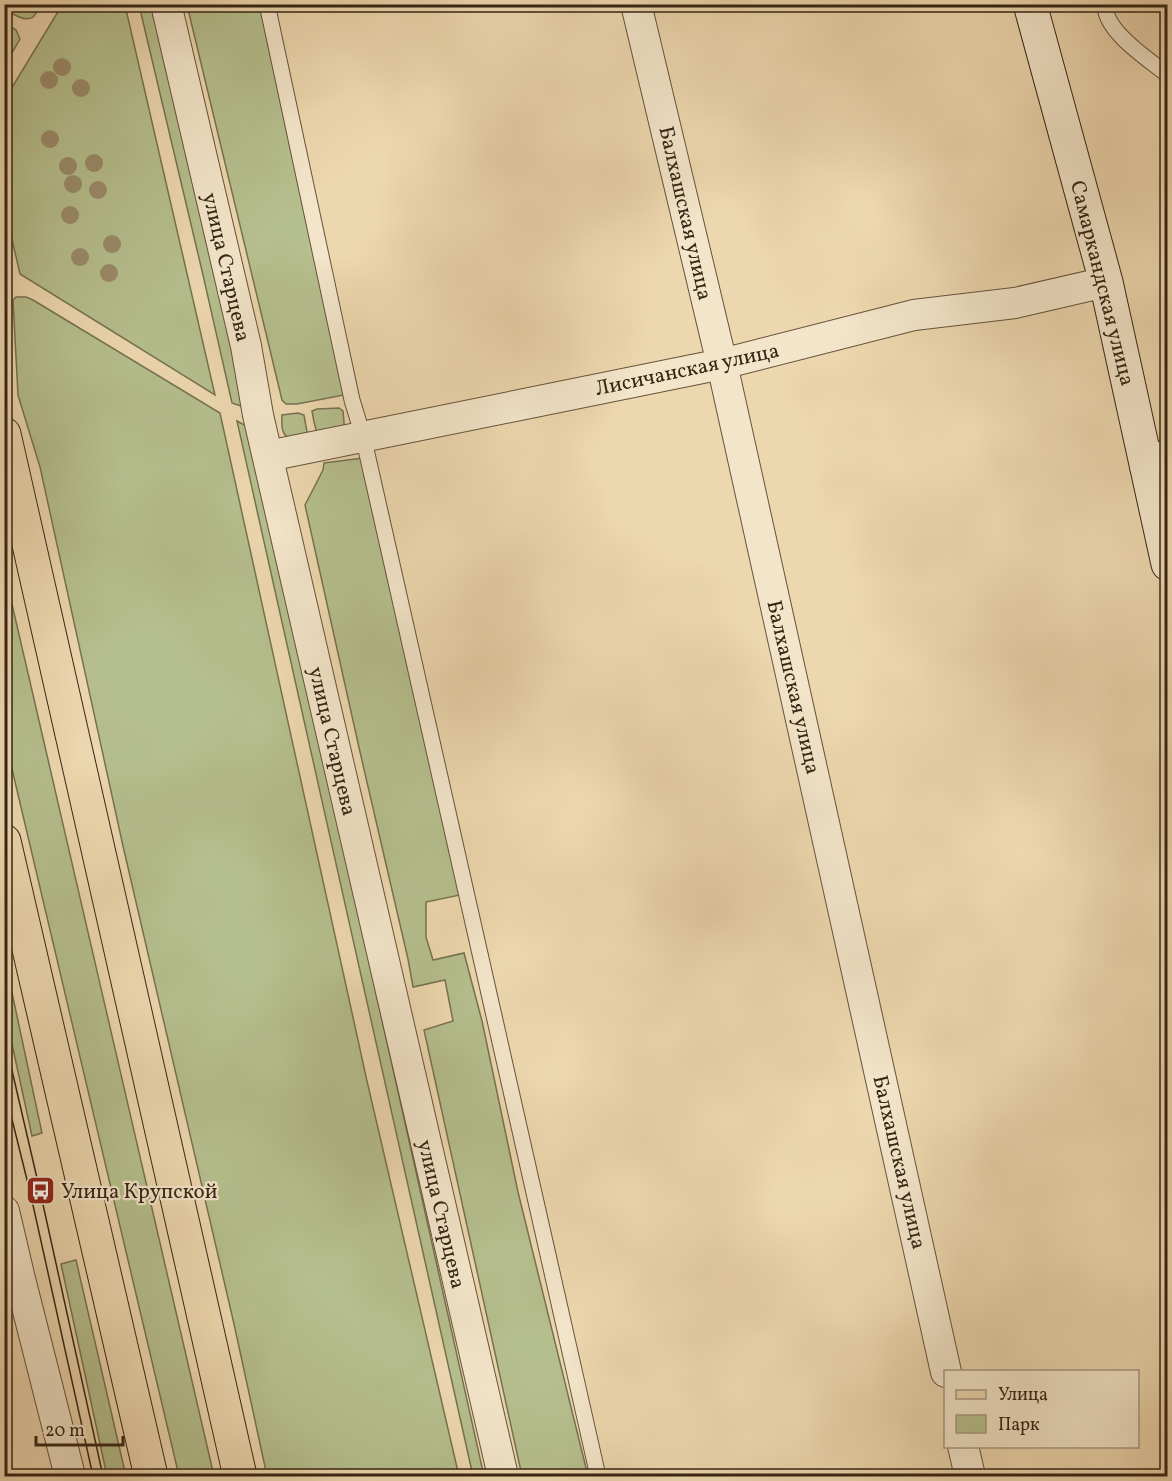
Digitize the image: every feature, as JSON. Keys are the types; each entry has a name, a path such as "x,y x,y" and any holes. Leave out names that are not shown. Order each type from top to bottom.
{"main road":[{"path":"4,434 240,1476"},
{"path":"4,841 151,1476"}],"street":[{"name":"улица Старцева","path":"166,4 246,346 258,415 503,1476"},
{"name":"Балхашская улица","path":"636,4 722,364 946,1370"},
{"name":"Самаркандская улица","path":"1030,4 1156,460 1167,564"},
{"name":"Лисичанская улица","path":"268,456 722,364 914,315 1014,303 1106,282"},
{"path":"4,1211 12,1281 70,1476"},
{"path":"963,1448 970,1476"}],"lane":[{"path":"267,4 352,400 363,436 598,1476"},
{"path":"1105,4 1104,8 1114,29 1167,75"}],"green space":[{"path":"5,4 41,5 33,17 26,19 5,9"},
{"path":"62,5 125,5 215,395 20,274 5,209 5,99"},
{"path":"139,5 153,5 247,408 232,403"},
{"path":"187,5 260,5 344,395 297,404 286,404 282,400"},
{"path":"5,23 16,30 20,39 5,65"},
{"path":"16,297 33,300 220,413 367,1081 459,1476 267,1476 123,846 40,467 18,395 13,300"},
{"path":"339,408 343,411 345,433 318,437 312,411"},
{"path":"298,413 304,415 309,443 290,439 283,431 282,415"},
{"path":"237,421 250,428 484,1476 473,1476"},
{"path":"363,458 460,895 426,902 426,937 433,960 464,953 482,1021 518,1192 588,1476 522,1476 424,1030 453,1021 445,980 413,987 305,505 323,470 324,463"},
{"path":"5,574 214,1476 179,1476 4,736"},
{"path":"5,960 42,1133 32,1136 5,1012"},
{"path":"76,1260 126,1476 107,1476 61,1264"}],"tram line":[{"path":"4,1036 103,1476"},
{"path":"4,1087 31,1196 93,1476"}],"place":[{"name":"Улица Крупской","path":"40,1191"}]}
